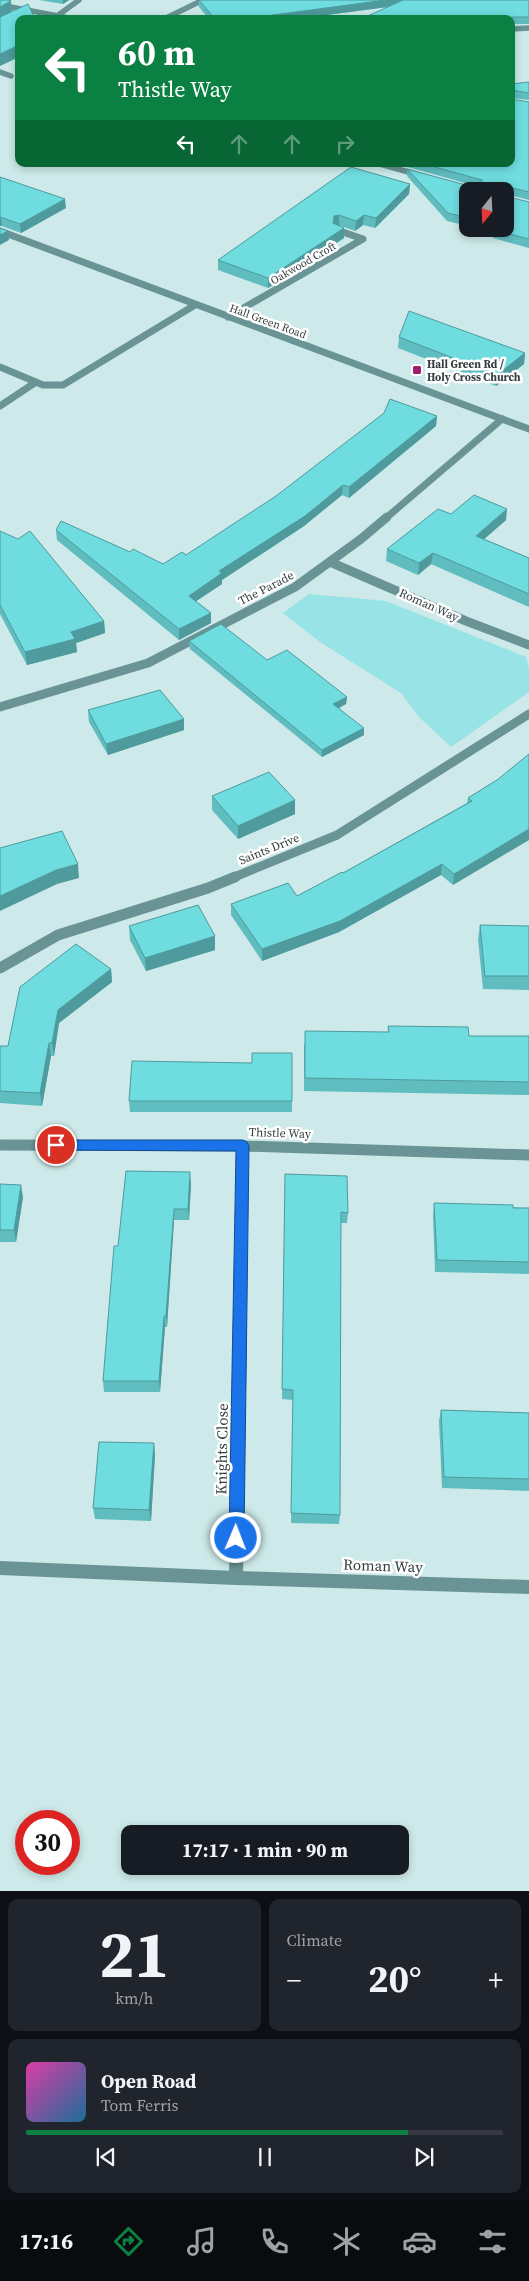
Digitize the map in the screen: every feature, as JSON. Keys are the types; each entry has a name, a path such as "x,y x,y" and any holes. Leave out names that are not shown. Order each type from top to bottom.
{"street":[{"path":"58,15 80,0"},
{"path":"172,15 203,0"},
{"path":"0,5 52,15"},
{"path":"17,15 26,10"},
{"path":"515,29 529,28"},
{"path":"0,72 11,76"},
{"path":"391,167 430,178"},
{"name":"Oakwood Croft","path":"228,317 363,240 338,230"},
{"name":"Hall Green Road","path":"0,231 529,429"},
{"path":"0,367 49,386 63,385 195,304"},
{"path":"0,406 36,382"},
{"name":"The Parade","path":"0,707 148,663 295,587 361,540 502,419"},
{"name":"Roman Way","path":"330,562 466,621 529,645"},
{"name":"Saints Drive","path":"0,968 58,935 208,888 337,835 529,714"},
{"name":"Thistle Way","path":"0,1145 243,1146 529,1156"},
{"name":"Knights Close","path":"236,1578 243,1146"},
{"path":"0,1568 236,1578"},
{"name":"Roman Way","path":"236,1578 529,1587"}],"shaded area":[{"path":"309,594 386,601 526,657 529,668 529,692 451,747 418,716 401,693 320,642 283,613"}],"building":[{"path":"0,0 8,0 11,1 0,7"},
{"path":"199,0 386,0 273,15 212,15"},
{"path":"403,0 529,0 529,17 515,17 515,15 370,15"},
{"path":"28,4 33,15 15,15 15,47 0,54 0,17"},
{"path":"529,82 529,93 515,91 515,84"},
{"path":"515,100 529,102 529,192 514,189 514,182 482,182 482,180 435,167 515,167"},
{"path":"351,167 410,184 376,218 364,215 356,221 339,215 334,216 333,223 344,228 268,278 218,260"},
{"path":"407,169 459,183 459,216 448,213"},
{"path":"0,177 65,199 20,224 0,217"},
{"path":"514,198 529,202 529,239 514,235"},
{"path":"0,228 8,231 0,235"},
{"path":"409,311 525,353 497,375 399,337"},
{"path":"390,399 437,416 349,487 343,485 305,516 219,571 222,573 189,596 211,613 179,629 56,530 61,521 130,552 133,549 163,564 182,552 186,555 276,496 384,413"},
{"path":"474,495 507,509 476,536 529,558 529,594 433,553 419,563 387,549 438,509 451,514"},
{"path":"0,531 18,539 30,531 104,621 71,632 75,639 25,652 0,605"},
{"path":"221,624 267,660 287,650 347,697 333,704 364,728 322,750 189,641"},
{"path":"160,690 184,719 106,744 88,710"},
{"path":"529,754 529,829 454,874 442,864 340,921 262,949 231,904 288,883 297,896 343,873 472,801 468,798 497,780"},
{"path":"269,772 295,800 238,826 212,796"},
{"path":"62,831 78,864 56,870 0,896 0,848"},
{"path":"198,905 215,936 145,958 129,926"},
{"path":"480,925 529,926 529,976 485,976"},
{"path":"76,944 111,969 58,1010 52,1043 49,1043 40,1093 0,1091 0,1046 8,1046 20,987"},
{"path":"388,1026 468,1027 469,1036 529,1036 529,1082 305,1078 305,1031 389,1032"},
{"path":"252,1053 292,1053 292,1101 129,1101 132,1061 252,1063"},
{"path":"126,1171 190,1172 188,1209 174,1209 159,1381 103,1381 114,1246 118,1246"},
{"path":"285,1174 347,1176 348,1213 341,1212 340,1515 291,1513 293,1390 282,1389"},
{"path":"0,1184 21,1185 14,1230 0,1230"},
{"path":"434,1203 513,1205 513,1208 529,1208 529,1262 437,1260"},
{"path":"441,1410 529,1413 529,1479 444,1477"},
{"path":"99,1442 154,1443 149,1510 93,1508"}],"place":[{"name":"Hall Green Rd / Holy Cross Church","path":"417,370"}],"route":[{"path":"56,1145 243,1146 236,1538"}]}
